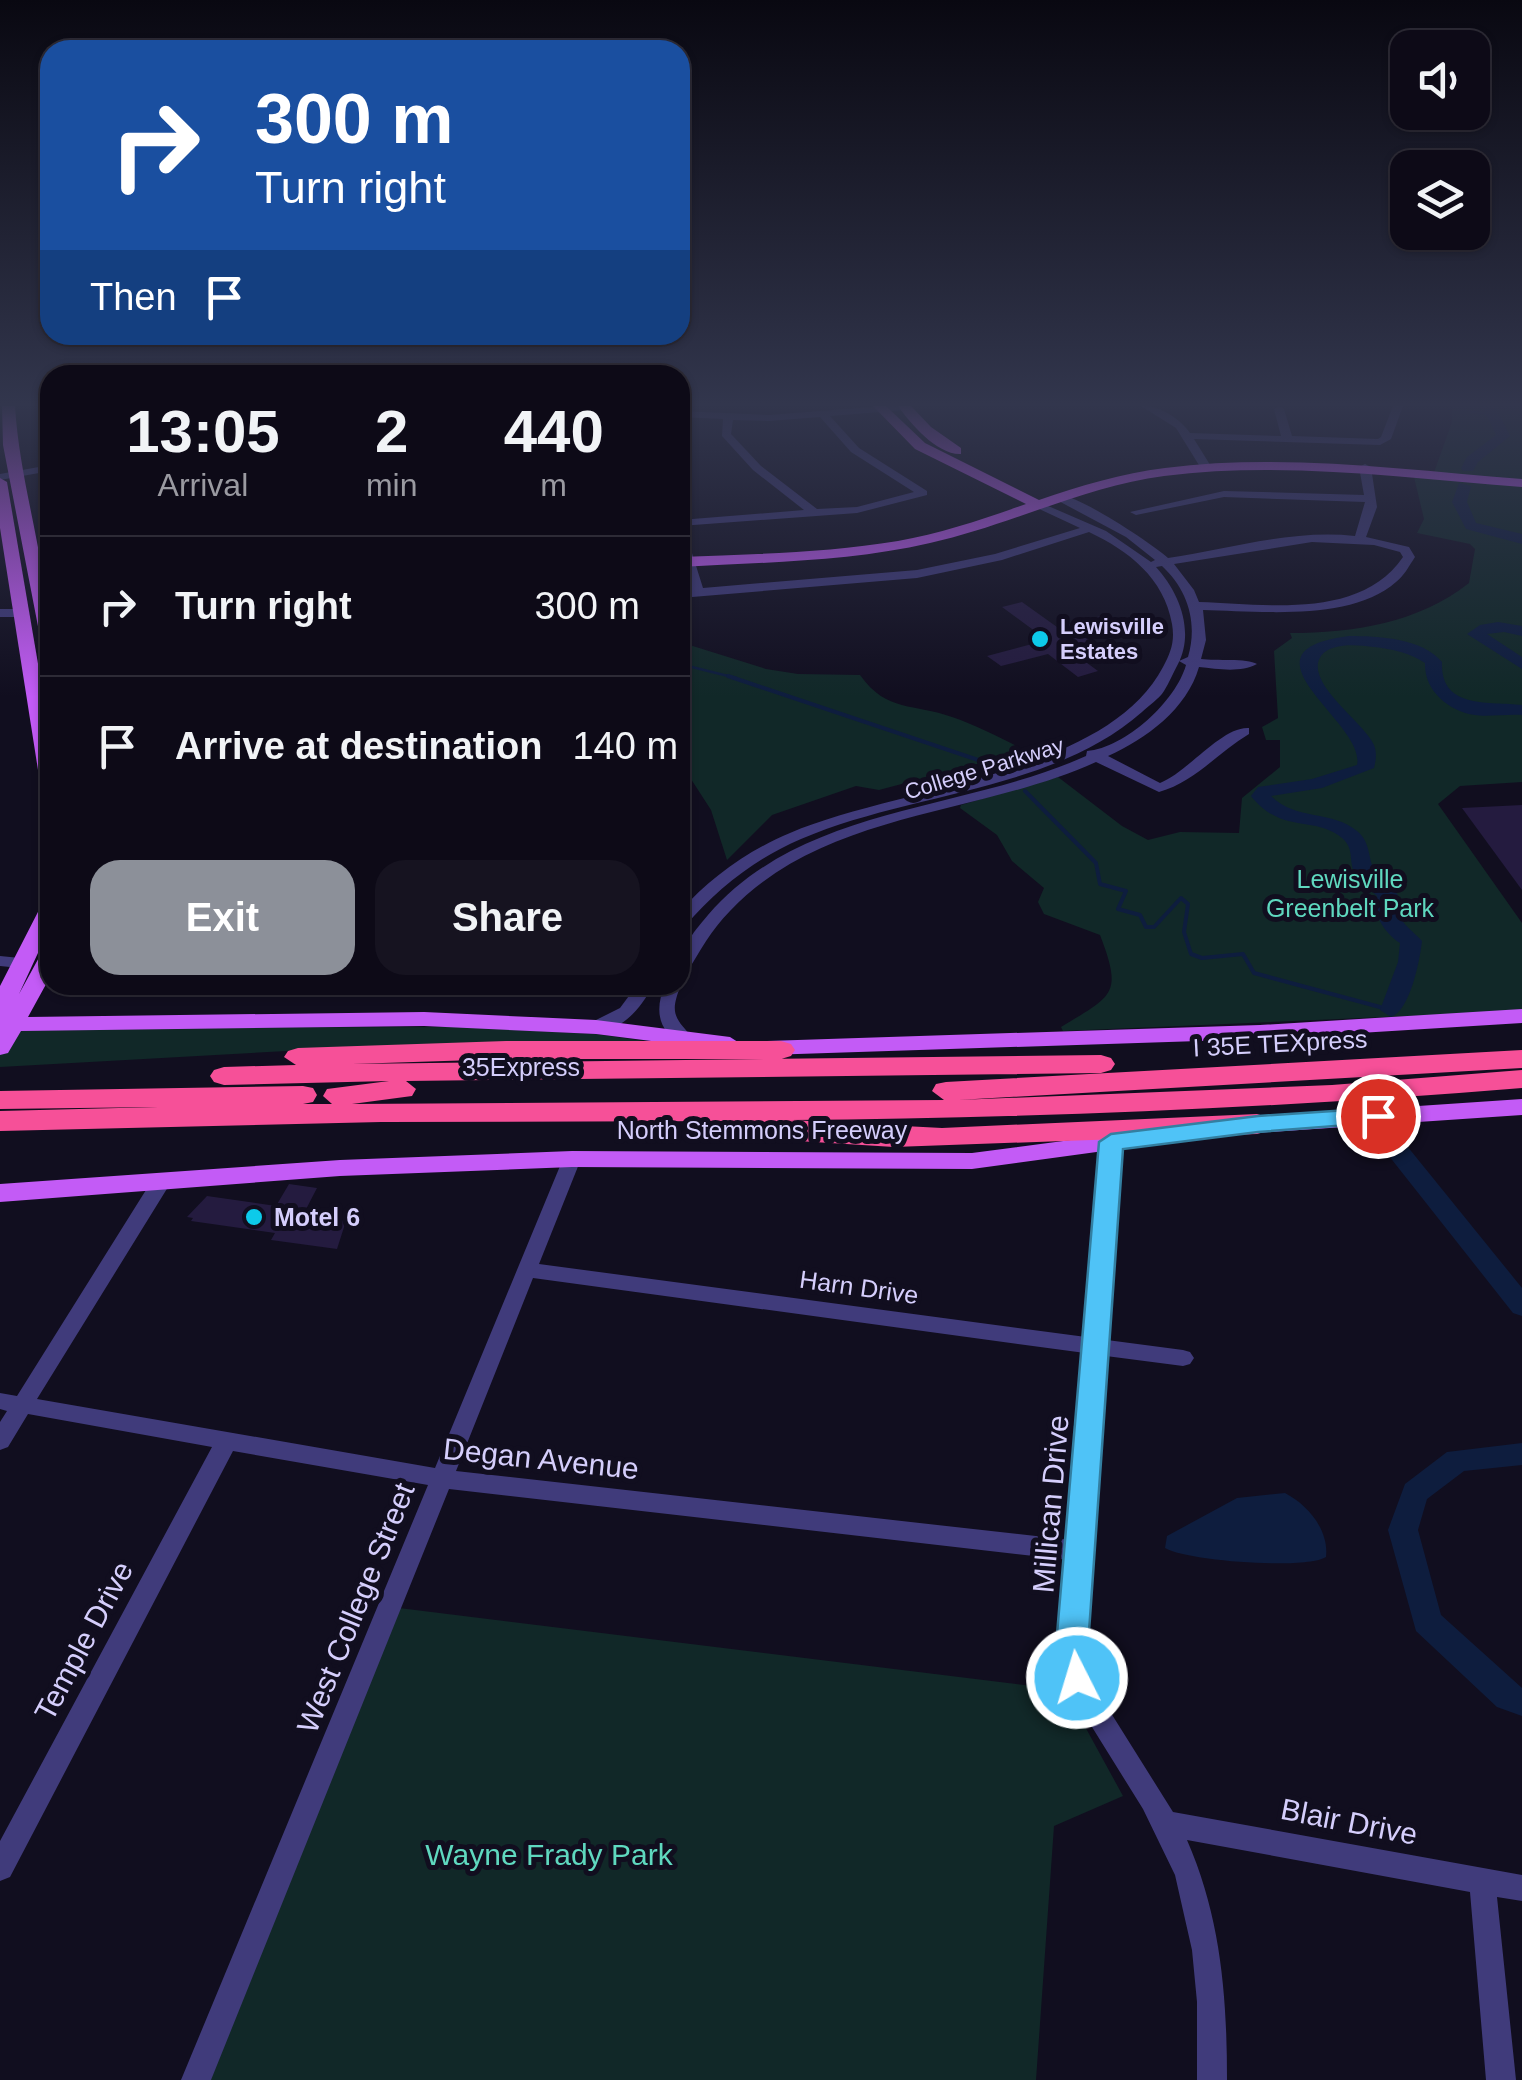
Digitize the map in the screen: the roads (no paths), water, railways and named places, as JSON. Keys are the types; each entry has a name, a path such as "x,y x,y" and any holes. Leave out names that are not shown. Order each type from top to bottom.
{"highway":[{"path":"0,1082 526,1069 1066,1066 1522,1043"},
{"path":"200,1077 296,1056 488,1050 781,1050"},
{"name":"I 35E TEXpress","path":"1042,1086 1522,1059"},
{"path":"337,1096 461,1086 1021,1078 1066,1066"},
{"name":"North Stemmons Freeway","path":"0,1121 196,1114 690,1112 1164,1104 1522,1079"},
{"path":"1042,1086 1134,1090 1373,1081 1442,1087"},
{"name":"35Express","path":"0,1100 193,1094 810,1095 1042,1086"},
{"path":"690,1112 782,1130 914,1140 985,1139 1137,1126 1258,1124"}],"main road":[{"path":"6,503 5,543 40,727"},
{"path":"14,503 40,587"},
{"path":"690,557 872,540 1024,503"},
{"path":"21,612 40,610"},
{"path":"4,1030 10,962 40,922"},
{"path":"4,1030 40,974"},
{"path":"24,1000 27,1014 55,1022"},
{"path":"4,1030 55,1022 424,1019 596,1027 781,1050 1260,1032 1522,1016"},
{"name":"North Stemmons Freeway","path":"0,1192 572,1159 712,1156 972,1160 1258,1124 1522,1107"}],"street":[{"path":"803,503 817,514"},
{"path":"690,522 817,514 888,503"},
{"path":"1051,503 1113,538 1148,564 1166,587 1174,606 1180,632 1176,659 1250,664"},
{"path":"1056,503 1121,528 1165,562 1196,606 1296,606 1347,600 1389,582 1409,557 1396,546 1358,540 1291,540 1165,562 1148,564"},
{"path":"1136,512 1180,503"},
{"path":"1358,540 1370,503"},
{"path":"690,593 917,574 998,557 1090,528"},
{"name":"College Parkway","path":"690,911 711,889 754,856 812,828 1030,782 1131,738 1170,708 1197,662 1201,630 1196,606"},
{"path":"0,613 21,612"},
{"name":"College Parkway","path":"690,952 734,897 806,850 1078,747 1141,709 1169,676 1176,659"},
{"path":"1078,747 1145,784 1166,787 1210,756 1222,742 1244,731"},
{"path":"711,889 734,897"},
{"path":"596,1027 623,1018 640,995"},
{"path":"668,995 664,1016 670,1028 685,1040"},
{"name":"Millican Drive","path":"1111,1142 1073,1666 1078,1682 1163,1823 1188,1874 1204,1931 1210,1983 1212,2080"},
{"name":"West College Street","path":"196,2080 572,1159"},
{"path":"0,1441 12,1403 164,1180"},
{"name":"Harn Drive","path":"527,1270 1183,1358"},
{"name":"Degan Avenue","path":"12,1403 226,1444 444,1479 1079,1551"},
{"name":"Temple Drive","path":"0,1868 226,1444"},
{"name":"Blair Drive","path":"1163,1823 1522,1888"},
{"path":"1482,1880 1501,2080"}],"water":[{"path":"1285,1493 1315,1519 1324,1537 1326,1557 1295,1563 1246,1562 1196,1557 1165,1548 1167,1536 1237,1498"}],"waterway":[{"path":"1460,503 1471,526 1522,539"},
{"path":"1522,631 1498,626 1475,634 1522,664"},
{"path":"1391,1010 1409,962 1411,941 1395,930 1385,906 1388,895 1364,873 1361,850 1353,836 1290,817 1274,810 1260,796 1265,791 1315,784 1365,768 1368,757 1358,734 1313,683 1309,667 1312,655 1334,643 1349,641 1404,648 1434,662 1433,678 1439,689 1466,706 1479,711 1495,707 1522,710"},
{"path":"690,666 728,676"},
{"path":"728,676 736,678"},
{"path":"728,676 987,763"},
{"path":"1025,791 1096,863 1100,884 1126,891 1118,909 1140,915 1146,927 1154,927 1181,898 1188,904 1184,932 1191,954 1202,958 1243,954 1254,973 1391,1010"},
{"path":"1382,1131 1522,1306"},
{"path":"1522,1454 1457,1460 1415,1492 1403,1530 1427,1622 1508,1697 1522,1702"}],"place":[{"name":"Lewisville Estates","path":"1040,639"},
{"name":"Motel 6","path":"254,1217"}],"park label":[{"name":"Lewisville Greenbelt Park","path":"1350,894"},
{"name":"Wayne Frady Park","path":"549,1855"}]}
